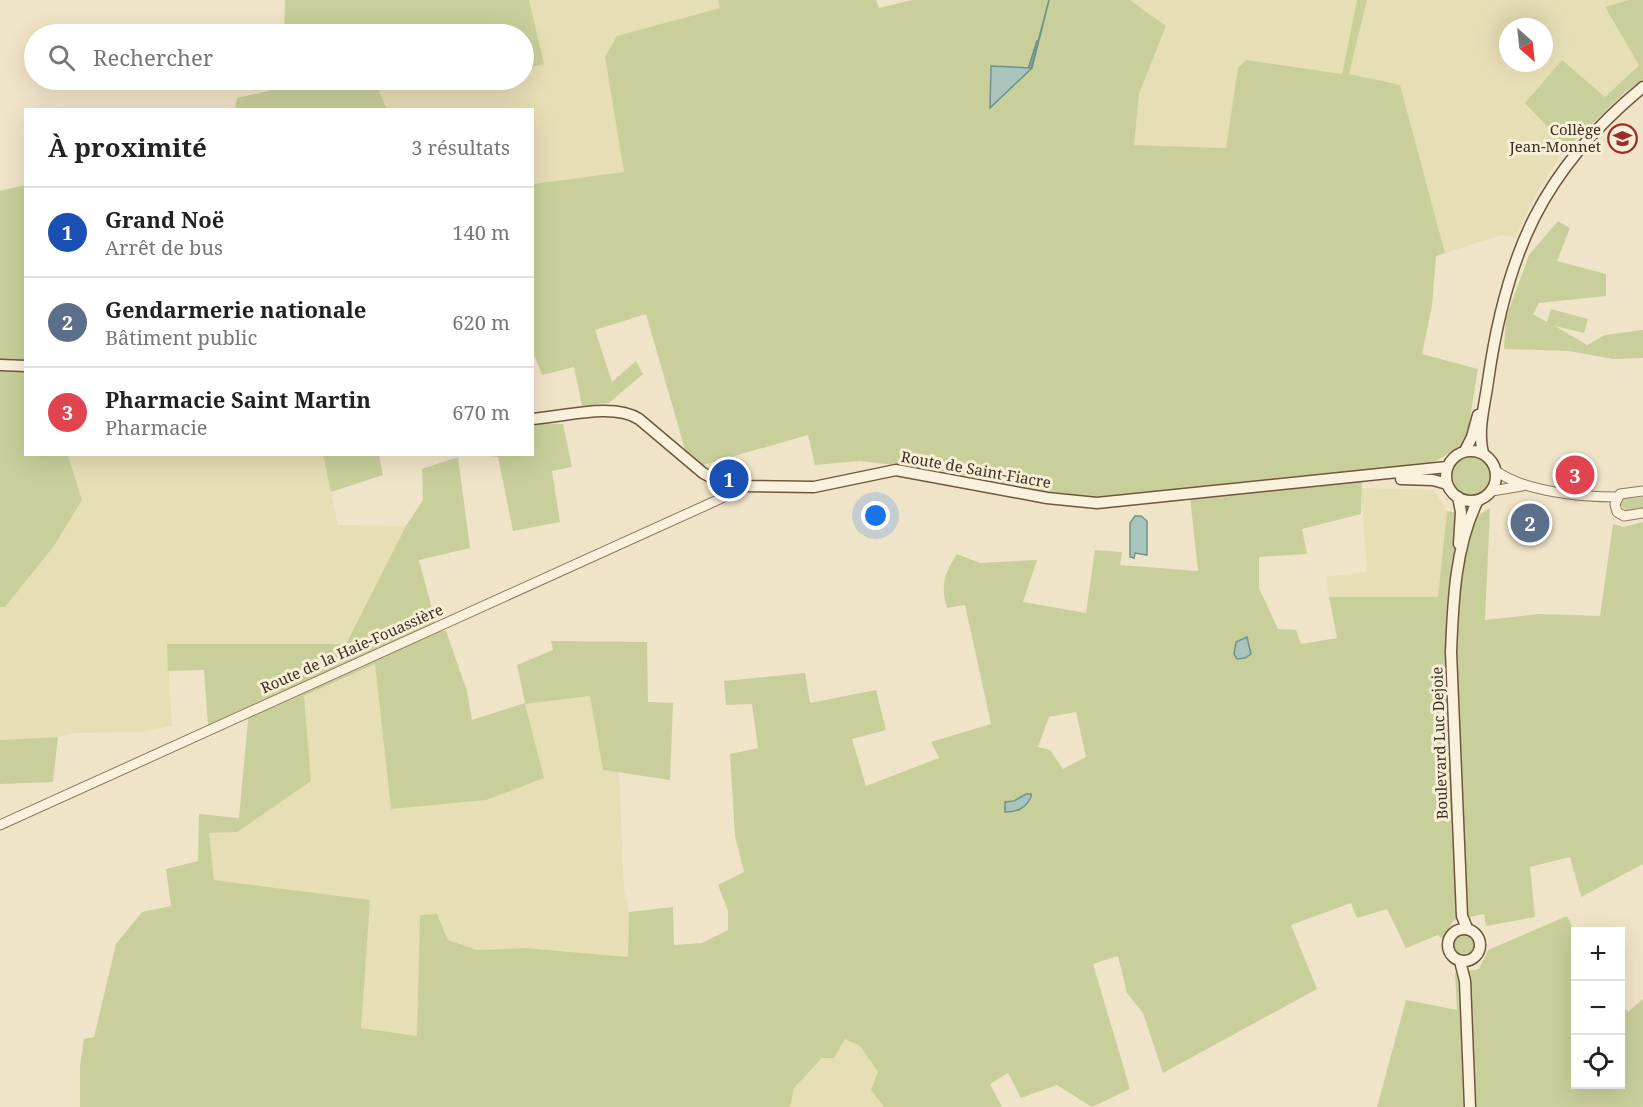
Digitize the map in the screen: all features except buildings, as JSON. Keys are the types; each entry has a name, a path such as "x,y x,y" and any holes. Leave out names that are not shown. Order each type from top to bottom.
{"main road":[{"path":"1465,451 1483,453 1491,460 1496,471 1492,490 1478,500 1465,500 1458,497 1447,484 1447,467 1455,457 1465,451 1472,437 1513,269 1546,195 1578,148 1616,109 1643,87"},
{"path":"1483,453 1481,436 1491,359"},
{"path":"0,365 24,366"},
{"name":"Route de Saint-Fiacre","path":"534,419 608,411 633,415 702,473 722,483 736,485 823,486 877,472 896,470 1055,499 1097,503 1280,482 1368,477 1447,467"},
{"name":"Route de Saint-Fiacre","path":"1368,477 1433,480 1447,484"},
{"name":"Boulevard Luc Dejoie","path":"1458,497 1461,512 1451,652 1461,929"},
{"name":"Boulevard Luc Dejoie","path":"1458,568 1472,513 1478,500"},
{"path":"1461,929 1476,934 1480,941 1478,953 1465,961 1452,957 1448,949 1449,937 1461,929"},
{"path":"1465,961 1470,1107"}],"street":[{"path":"1496,471 1506,478 1529,485 1591,497 1617,496 1643,491"},
{"path":"716,500 722,483"},
{"name":"Route de la Haie-Fouassière","path":"0,825 716,500 733,491 736,485"},
{"path":"1492,490 1529,485"},
{"path":"1615,508 1617,496"},
{"path":"1591,497 1615,508 1624,516 1643,513"}],"shaded area":[{"path":"529,0 718,0 721,8 605,57 624,172 534,184 534,108 387,108 379,91 534,90 534,66 543,64"},
{"path":"1130,0 1357,0 1342,74 1246,60 1238,68 1226,148 1134,145 1139,94 1166,26"},
{"path":"1367,0 1629,0 1605,8 1639,64 1605,97 1562,61 1553,72 1553,18 1499,18 1499,72 1553,72 1526,103 1561,141 1563,152 1540,188 1515,237 1501,235 1445,253 1400,85 1348,75"},
{"path":"68,456 323,456 338,525 406,526 346,644 167,644 172,726 140,732 75,733 58,737 0,740 0,607 5,606 54,546 82,500"},
{"path":"1361,488 1434,490 1447,511 1438,597 1329,597 1326,577 1367,572"},
{"path":"375,663 391,809 543,778 525,703 591,696 603,769 619,772 624,891 629,912 629,957 526,948 477,950 448,940 437,914 420,916 418,1036 361,1028 369,901 214,880 209,833 237,831 304,696"},
{"path":"845,1039 860,1046 878,1072 871,1090 884,1107 790,1107 794,1088 822,1058 834,1058"}],"green space":[{"path":"285,0 529,0 544,64 534,66 534,24 284,24"},
{"path":"718,0 876,0 879,8 912,0 1130,0 1166,26 1139,94 1134,145 1226,148 1238,68 1246,60 1342,74 1357,0 1367,0 1349,74 1400,85 1445,253 1436,256 1432,306 1422,354 1478,369 1466,443 1436,461 1362,474 1361,514 1302,529 1307,554 1259,557 1259,588 1278,629 1296,630 1301,644 1337,638 1329,597 1438,597 1447,511 1477,516 1490,508 1485,620 1539,614 1600,616 1613,524 1623,527 1643,522 1643,864 1581,897 1570,857 1530,867 1535,917 1486,926 1484,914 1454,920 1442,939 1438,935 1406,948 1387,909 1357,918 1351,903 1291,925 1317,989 1163,1073 1143,1013 1127,993 1118,956 1093,964 1130,1089 1092,1107 1057,1085 1021,1098 1008,1073 990,1084 1002,1107 884,1107 871,1090 878,1072 860,1046 845,1039 834,1058 822,1058 794,1088 790,1107 80,1107 80,1066 84,1039 94,1037 116,944 142,912 171,906 166,869 198,861 199,814 239,818 248,720 242,709 208,726 204,670 168,671 167,644 346,644 406,526 423,500 422,469 458,457 470,548 419,560 438,631 446,631 467,691 472,720 525,703 517,665 553,650 551,641 647,642 648,702 673,703 670,780 603,770 590,696 525,704 544,778 486,800 391,809 375,664 304,696 311,781 237,832 209,833 214,880 370,900 361,1028 417,1036 420,915 437,914 448,940 477,950 526,948 628,957 629,912 673,907 674,945 702,943 728,930 728,911 718,885 744,872 735,836 730,754 758,748 752,704 726,705 724,681 805,673 810,703 876,690 886,730 852,739 866,786 939,758 931,742 991,724 965,605 947,608 945,600 945,580 949,567 957,554 980,563 1037,560 1023,602 1086,613 1095,550 1122,552 1120,565 1198,571 1189,488 1113,498 1070,497 937,470 860,461 815,465 808,435 703,465 686,453 646,314 595,330 612,382 636,361 643,374 609,403 582,406 574,367 542,375 534,355 534,184 624,172 605,57 617,36 720,8","holes":["1076,712 1086,757 1063,769 1050,750 1038,747 1049,717"]},
{"path":"1629,0 1643,0 1643,79 1624,93 1563,152 1561,141 1525,103 1562,60 1605,97 1639,65 1605,7"},
{"path":"273,90 379,90 387,108 235,108 237,98"},
{"path":"24,185 24,456 68,456 82,500 54,546 5,607 0,607 0,191"},
{"path":"1558,221 1570,228 1557,261 1606,274 1606,296 1539,303 1533,314 1547,322 1551,309 1588,319 1584,333 1555,326 1587,345 1605,335 1643,330 1643,358 1613,359 1569,351 1504,349 1506,318 1529,255"},
{"path":"534,424 563,424 572,467 552,471 560,522 513,531 498,457 491,456 534,456"},
{"path":"1472,455 1486,461 1492,475 1486,489 1472,495 1458,489 1452,475 1458,461"},
{"path":"323,456 379,456 383,475 331,492"},
{"path":"1643,497 1643,508 1626,510 1620,505 1624,499"},
{"path":"58,737 53,782 0,784 0,740"},
{"path":"1567,916 1572,927 1571,1089 1625,1089 1625,1008 1628,1012 1643,999 1643,1107 1377,1107 1406,1000 1457,1010 1455,973 1479,969 1488,950"},
{"path":"1464,933 1474,940 1475,944 1468,954 1464,955 1454,948 1453,944 1460,934"}],"water":[{"path":"1049,0 1032,68 990,108 991,66 1031,68"},
{"path":"1135,516 1141,516 1147,521 1147,555 1135,553 1134,558 1130,557 1130,523"},
{"path":"1247,637 1251,654 1237,659 1234,654 1236,642"},
{"path":"1026,794 1031,794 1031,797 1023,807 1005,812 1005,802 1014,801"}],"waterway":[{"path":"1029,67 1037,41"}],"place":[{"name":"Collège Jean-Monnet","path":"1622,139"},
{"name":"Pharmacie Saint Martin","path":"1575,475"},
{"name":"Grand Noë","path":"729,479"},
{"name":"Gendarmerie nationale","path":"1530,523"}]}
